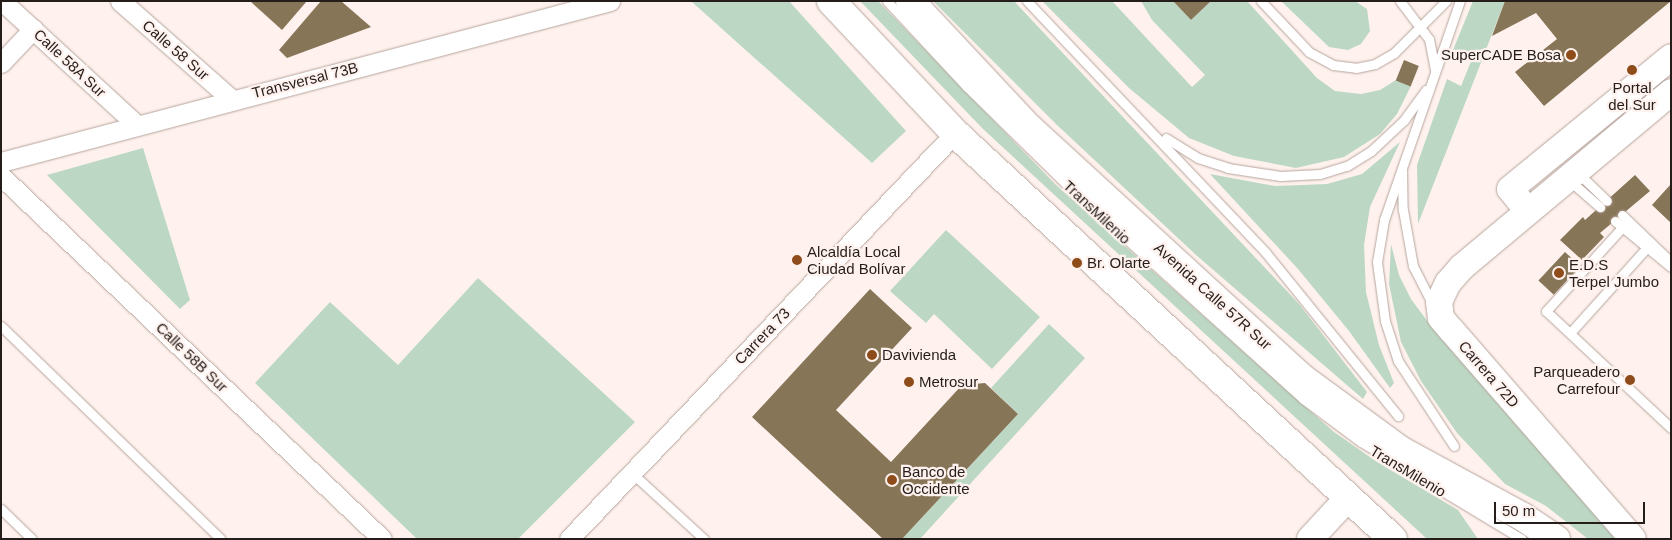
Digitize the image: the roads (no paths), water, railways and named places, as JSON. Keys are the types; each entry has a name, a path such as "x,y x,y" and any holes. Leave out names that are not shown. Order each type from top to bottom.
{"highway":[{"path":"831,1 955,133 1393,539"},
{"name":"Avenida Calle 57R Sur","path":"910,1 1028,127 1302,378 1393,445 1523,517 1556,539"}],"street":[{"name":"Calle 58A Sur","path":"2,1 137,125"},
{"name":"Calle 58 Sur","path":"120,1 231,99"},
{"name":"Transversal 73B","path":"1,162 231,99 610,1"},
{"path":"1,63 33,29"},
{"path":"1528,212 1510,189 1671,57"},
{"path":"1441,318 1439,302 1455,274 1671,92"},
{"name":"Carrera 73","path":"569,539 955,133"},
{"name":"Calle 58B Sur","path":"1,176 382,539"},
{"name":"Carrera 72D","path":"1441,318 1633,539"},
{"path":"1310,539 1348,498"}],"lane":[{"name":"TransMilenio","path":"887,1 967,86 1072,190 1303,399 1361,442 1522,539"},
{"path":"1027,1 1301,293 1398,416"},
{"path":"1261,1 1309,52 1333,65 1345,68 1361,68 1387,58 1422,28 1444,2"},
{"path":"1394,1 1411,14"},
{"path":"1127,106 1172,144 1211,163 1262,174 1310,175 1347,166 1372,151 1404,120 1435,74 1432,47 1422,28 1400,1"},
{"path":"1454,446 1412,386 1398,361 1385,322 1377,262 1379,241 1402,164 1460,1"},
{"path":"1444,2 1452,25"},
{"path":"1402,164 1404,210 1413,266 1428,300 1441,318"},
{"path":"1572,175 1607,201"},
{"path":"1572,175 1600,207"},
{"path":"1671,267 1622,221 1546,311 1671,428"},
{"path":"1649,246 1671,262"},
{"path":"1570,333 1649,246"},
{"path":"1,326 221,539"},
{"path":"632,473 704,539"},
{"path":"1,509 32,539"}],"place":[{"name":"SuperCADE Bosa","path":"1571,55"},
{"name":"Portal del Sur","path":"1632,70"},
{"name":"Alcaldía Local Ciudad Bolívar","path":"797,260"},
{"name":"Br. Olarte","path":"1077,263"},
{"name":"E.D.S Terpel Jumbo","path":"1559,273"},
{"name":"Davivienda","path":"872,355"},
{"name":"Parqueadero Carrefour","path":"1630,380"},
{"name":"Metrosur","path":"909,382"},
{"name":"Banco de Occidente","path":"892,480"}]}
